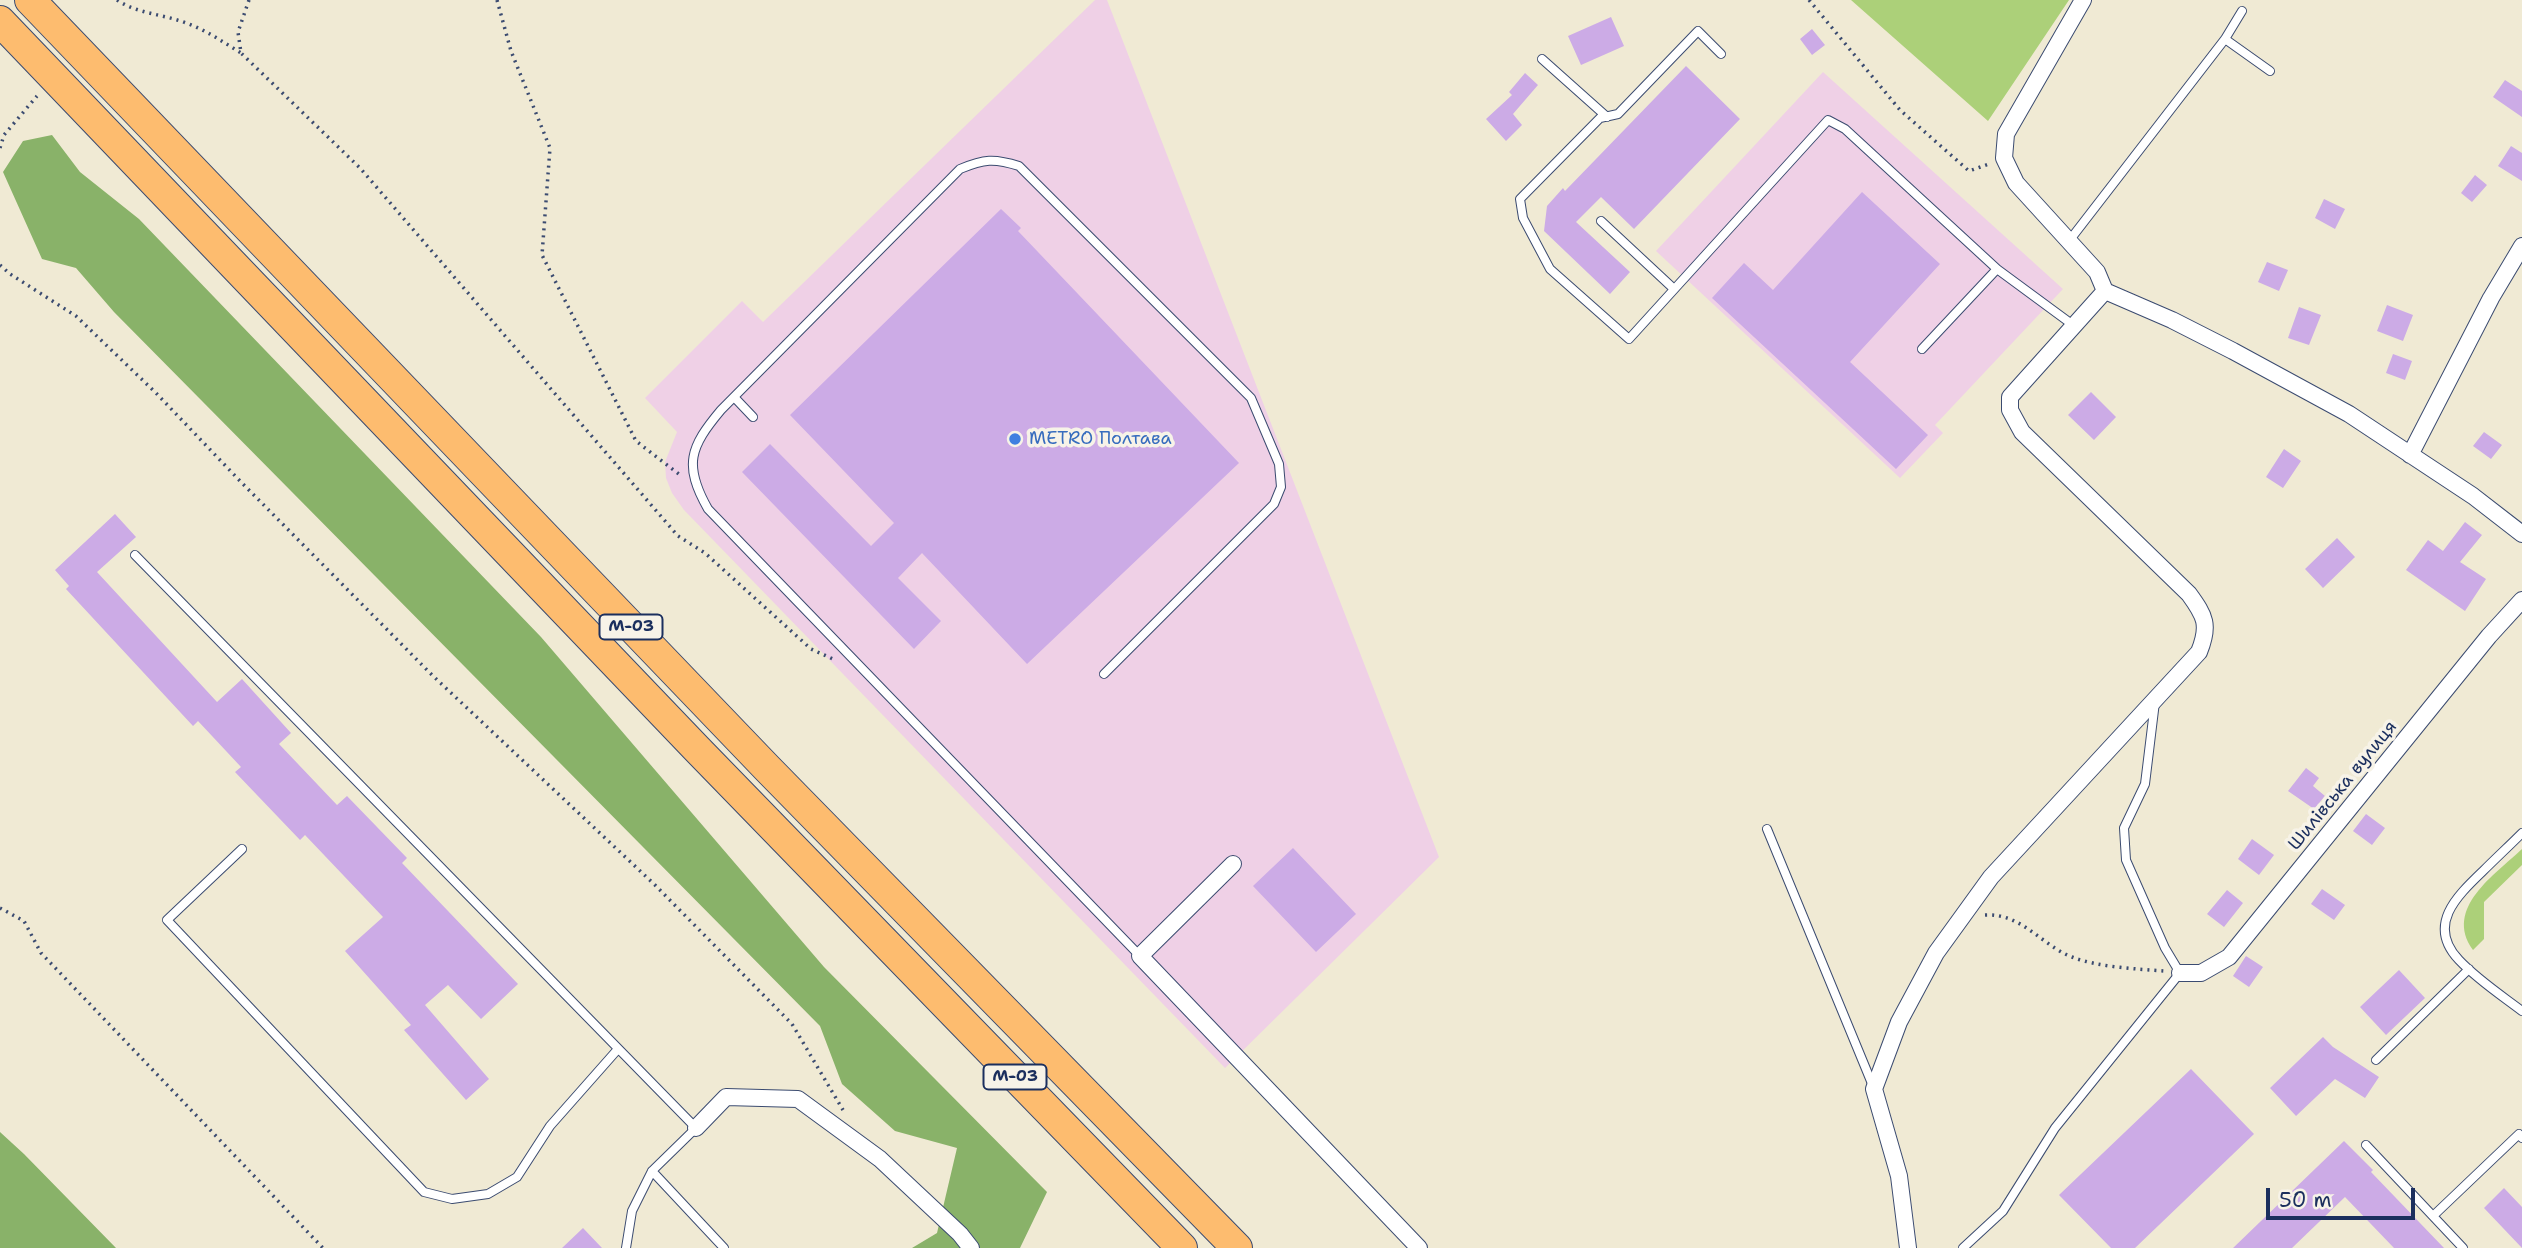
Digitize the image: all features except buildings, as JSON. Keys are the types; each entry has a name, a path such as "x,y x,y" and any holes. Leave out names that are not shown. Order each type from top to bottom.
{"highway":[{"name":"М-03","path":"30,0 767,768 1237,1248"},
{"name":"М-03","path":"0,21 697,750 1182,1248"}],"street":[{"path":"2083,0 2006,134 2004,158 2016,183 2097,272 2105,291 2172,320 2350,414 2473,496 2522,534"},
{"path":"2410,455 2491,298 2522,246"},
{"path":"1908,1248 1899,1176 1874,1089 1899,1022 1936,953 1991,877 2199,652 2205,636 2204,614 2189,594 2022,432 2010,410 2010,397 2105,291"},
{"name":"Шилівська вулиця","path":"2180,972 2201,974 2229,957 2489,636 2522,600"},
{"path":"1233,864 1140,956 1419,1248"},
{"path":"696,1128 726,1097 798,1099 880,1159 960,1234 971,1248"}],"lane":[{"path":"2069,241 2225,39 2242,11"},
{"path":"1721,54 1698,31 1618,114 1600,118 1520,199 1523,218 1550,269 1629,340 1828,120 1845,129 1997,270 2073,325"},
{"path":"2225,39 2270,71"},
{"path":"1542,59 1607,117"},
{"path":"1104,674 1274,504 1281,487 1279,464 1251,398 1020,166 1001,160 981,160 960,169 705,429 696,446 691,466 695,487 708,509 1140,956"},
{"path":"1601,221 1674,289"},
{"path":"1922,349 1997,270"},
{"path":"734,397 753,417"},
{"path":"135,555 696,1128 652,1171 632,1211 626,1248"},
{"path":"1963,1248 2003,1211 2055,1128 2180,972 2165,948 2126,860 2124,828 2145,784 2156,697"},
{"path":"1767,829 1874,1089"},
{"path":"2522,833 2463,890 2447,913 2444,926 2445,937 2458,959 2522,1012"},
{"path":"242,849 167,920 424,1192 452,1199 488,1194 517,1177 550,1126 618,1049"},
{"path":"2376,1060 2469,970"},
{"path":"2433,1216 2519,1134 2522,1138"},
{"path":"2366,1145 2463,1248"},
{"path":"652,1171 724,1248"}],"path":[{"path":"117,0 145,13 184,22 241,53 360,168 678,536 705,554 811,649 835,660"},
{"path":"241,53 238,32 250,0"},
{"path":"497,0 511,51 550,148 542,255 636,441 695,487"},
{"path":"1809,0 1900,110 1969,171 2004,158"},
{"path":"0,148 4,135 38,94 56,79"},
{"path":"0,265 85,324 432,674 655,885 792,1024 844,1112"},
{"path":"0,908 24,921 41,953 323,1248"},
{"path":"1962,917 1997,915 2021,923 2072,957 2122,967 2180,972"}],"shaded area":[{"path":"1095,0 1107,0 1439,857 1225,1068 684,510 672,493 666,478 665,462 677,432 645,398 742,301 763,322"},
{"path":"1823,72 2063,289 1935,425 1943,433 1900,478 1656,251"}],"green space":[{"path":"1851,0 2069,0 1988,121"},
{"path":"52,135 80,172 139,219 541,637 824,967 1047,1192 1020,1248 912,1248 937,1233 957,1148 895,1131 842,1084 820,1026 114,312 76,268 42,259 3,172 23,141"},
{"path":"2522,849 2522,865 2484,902 2484,939 2473,950 2465,935 2464,920 2468,906 2487,881"},
{"path":"0,1132 24,1154 116,1248 0,1248"}],"place":[{"name":"METRO Полтава","path":"1015,439"}]}
